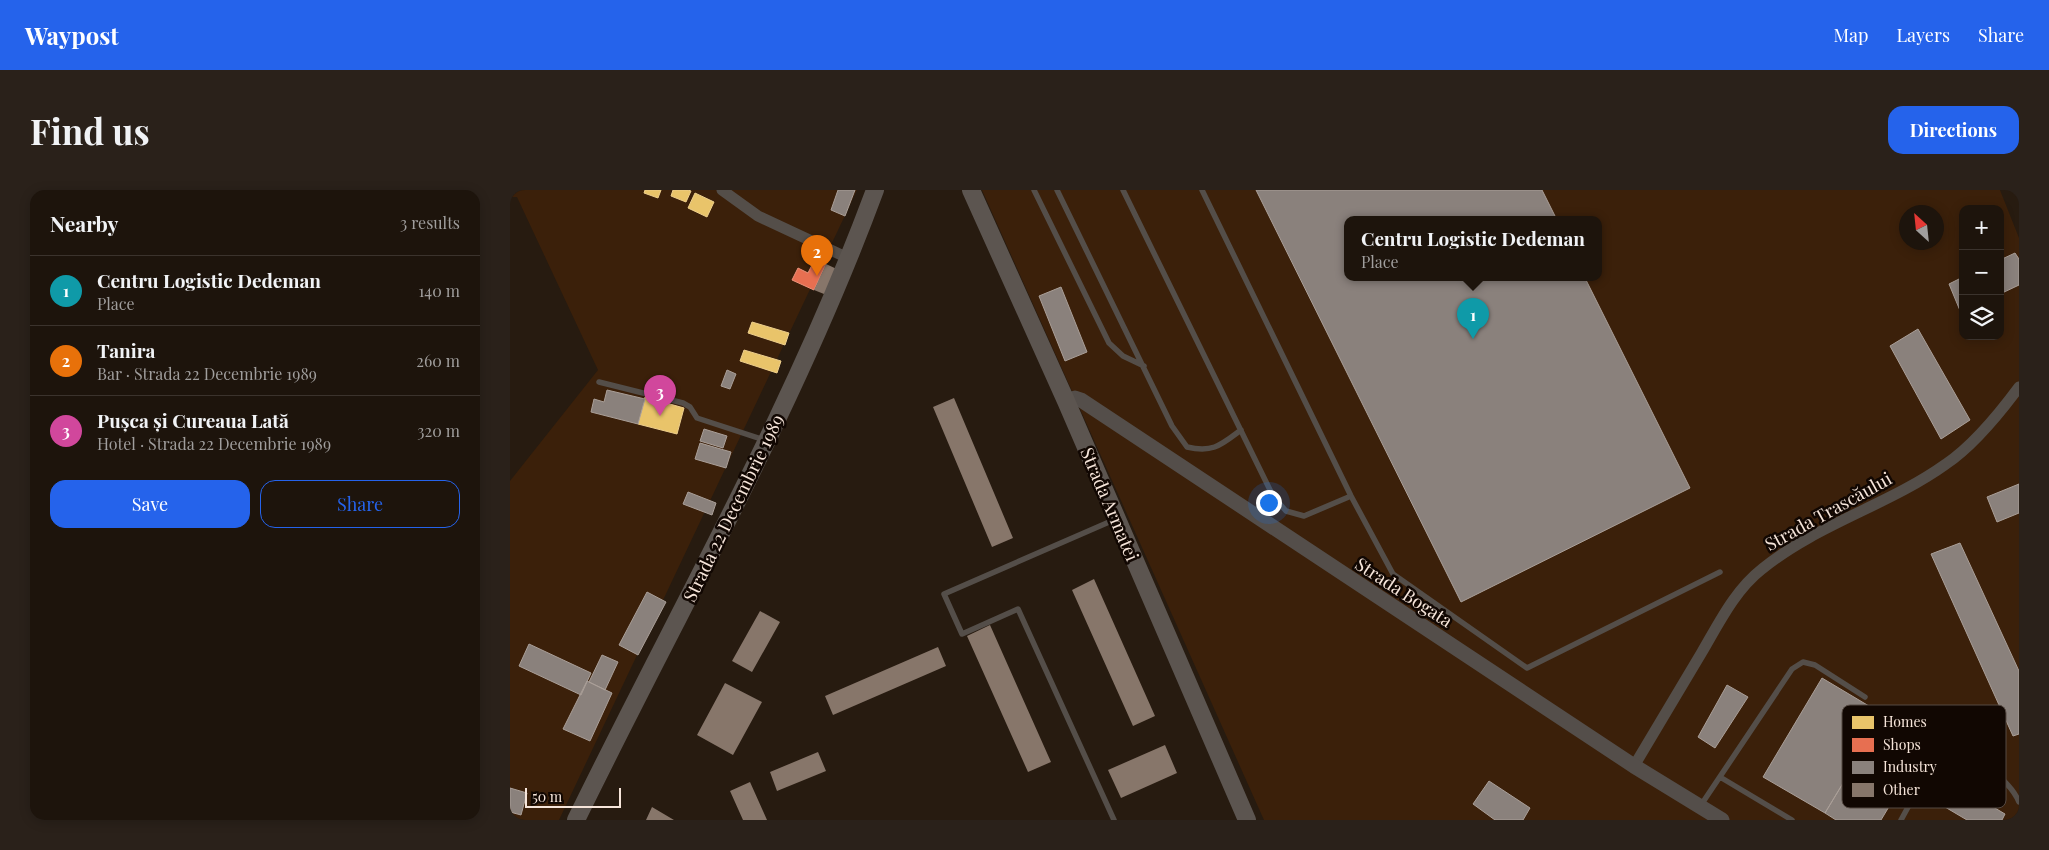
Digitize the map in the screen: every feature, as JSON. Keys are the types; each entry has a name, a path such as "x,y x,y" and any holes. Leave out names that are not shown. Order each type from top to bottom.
{"main road":[{"name":"Strada 22 Decembrie 1989","path":"576,820 767,441 850,259 875,190"},
{"name":"Strada Armatei","path":"971,190 1066,401 1243,819"},
{"name":"Strada Bogata","path":"1066,401 1075,398 1081,400 1634,766 1722,820"}],"street":[{"path":"722,190 758,216 850,259"},
{"name":"Strada Trascăului","path":"1634,766 1724,616 1748,582 1760,570 1792,546 1922,480 1948,463 1995,419 2019,387"}],"lane":[{"path":"1034,190 1109,343 1123,356 1144,366"},
{"path":"1058,190 1172,426 1187,447 1202,450 1222,444 1241,430"},
{"path":"1123,190 1273,496 1286,511 1304,516 1350,496"},
{"path":"1202,190 1350,496 1393,574 1527,668 1720,572"},
{"path":"599,382 683,403 690,406 697,418 767,441"},
{"path":"1114,820 1018,609 962,634 944,594 1117,519"},
{"path":"1700,807 1792,669 1803,662 1815,665 1864,697"},
{"path":"1720,777 1792,820"},
{"path":"2006,783 2011,787 2019,802"},
{"path":"1901,820 1908,808"}],"shaded area":[{"path":"510,190 857,190 559,820 510,820 510,481 598,370 517,197 510,197"},
{"path":"982,190 2000,190 2019,238 2019,820 1264,820"}],"building: Homes":[{"path":"645,190 661,190 658,198 644,193"},
{"path":"673,190 691,191 686,202 671,196"},
{"path":"695,193 714,202 707,217 688,208"},
{"path":"752,322 789,333 785,345 748,333"},
{"path":"744,350 781,361 777,373 740,361"},
{"path":"645,397 684,408 677,434 638,424"}],"building: Shops":[{"path":"815,259 826,264 814,290 792,280 798,268 808,273"}],"building: Industry":[{"path":"838,190 855,190 845,216 831,210"},
{"path":"1256,190 1542,190 1555,216 1344,216 1344,281 1586,281 1690,488 1461,602"},
{"path":"2015,253 2019,259 2019,285 2004,292 2004,258"},
{"path":"1959,279 1959,308 1949,284"},
{"path":"1061,287 1087,352 1065,361 1039,296"},
{"path":"1918,329 1970,420 1941,439 1890,346"},
{"path":"727,370 736,374 730,389 721,386"},
{"path":"607,390 645,399 638,424 591,412 594,399 604,402"},
{"path":"704,429 727,436 723,448 700,441"},
{"path":"700,443 731,452 726,468 695,459"},
{"path":"2019,484 2019,513 1997,522 1987,497"},
{"path":"688,492 716,503 712,515 683,504"},
{"path":"1960,543 2019,671 2019,734 2013,736 2006,720 2006,705 1999,705 1931,554"},
{"path":"647,592 666,602 638,655 619,645"},
{"path":"529,644 591,673 581,695 519,666"},
{"path":"602,655 618,662 605,690 589,682"},
{"path":"1822,678 1867,705 1842,705 1842,785 1825,813 1763,777"},
{"path":"587,681 612,693 590,741 563,729"},
{"path":"1727,685 1748,697 1715,748 1698,737"},
{"path":"1489,781 1530,808 1523,820 1495,820 1473,804"},
{"path":"1842,785 1842,808 1888,808 1881,820 1836,820 1825,813"},
{"path":"510,788 527,793 521,815 510,812"},
{"path":"1947,808 1995,808 2005,814 2002,820 1967,820"}],"building: Other":[{"path":"826,264 841,271 829,296 814,290"},
{"path":"954,398 1013,538 992,547 933,407"},
{"path":"1094,579 1155,716 1133,726 1072,590"},
{"path":"760,611 780,622 752,672 732,661"},
{"path":"990,625 1051,762 1028,772 967,636"},
{"path":"938,647 946,666 833,715 825,696"},
{"path":"725,683 762,702 733,755 697,735"},
{"path":"1165,745 1177,773 1121,798 1108,770"},
{"path":"818,752 826,771 777,791 770,772"},
{"path":"750,782 767,820 743,820 730,791"},
{"path":"652,807 674,820 646,820"}],"place":[{"name":"Tanira","path":"817,276"},
{"name":"Centru Logistic Dedeman","path":"1473,339"},
{"name":"Pușca și Cureaua Lată","path":"660,416"}]}
